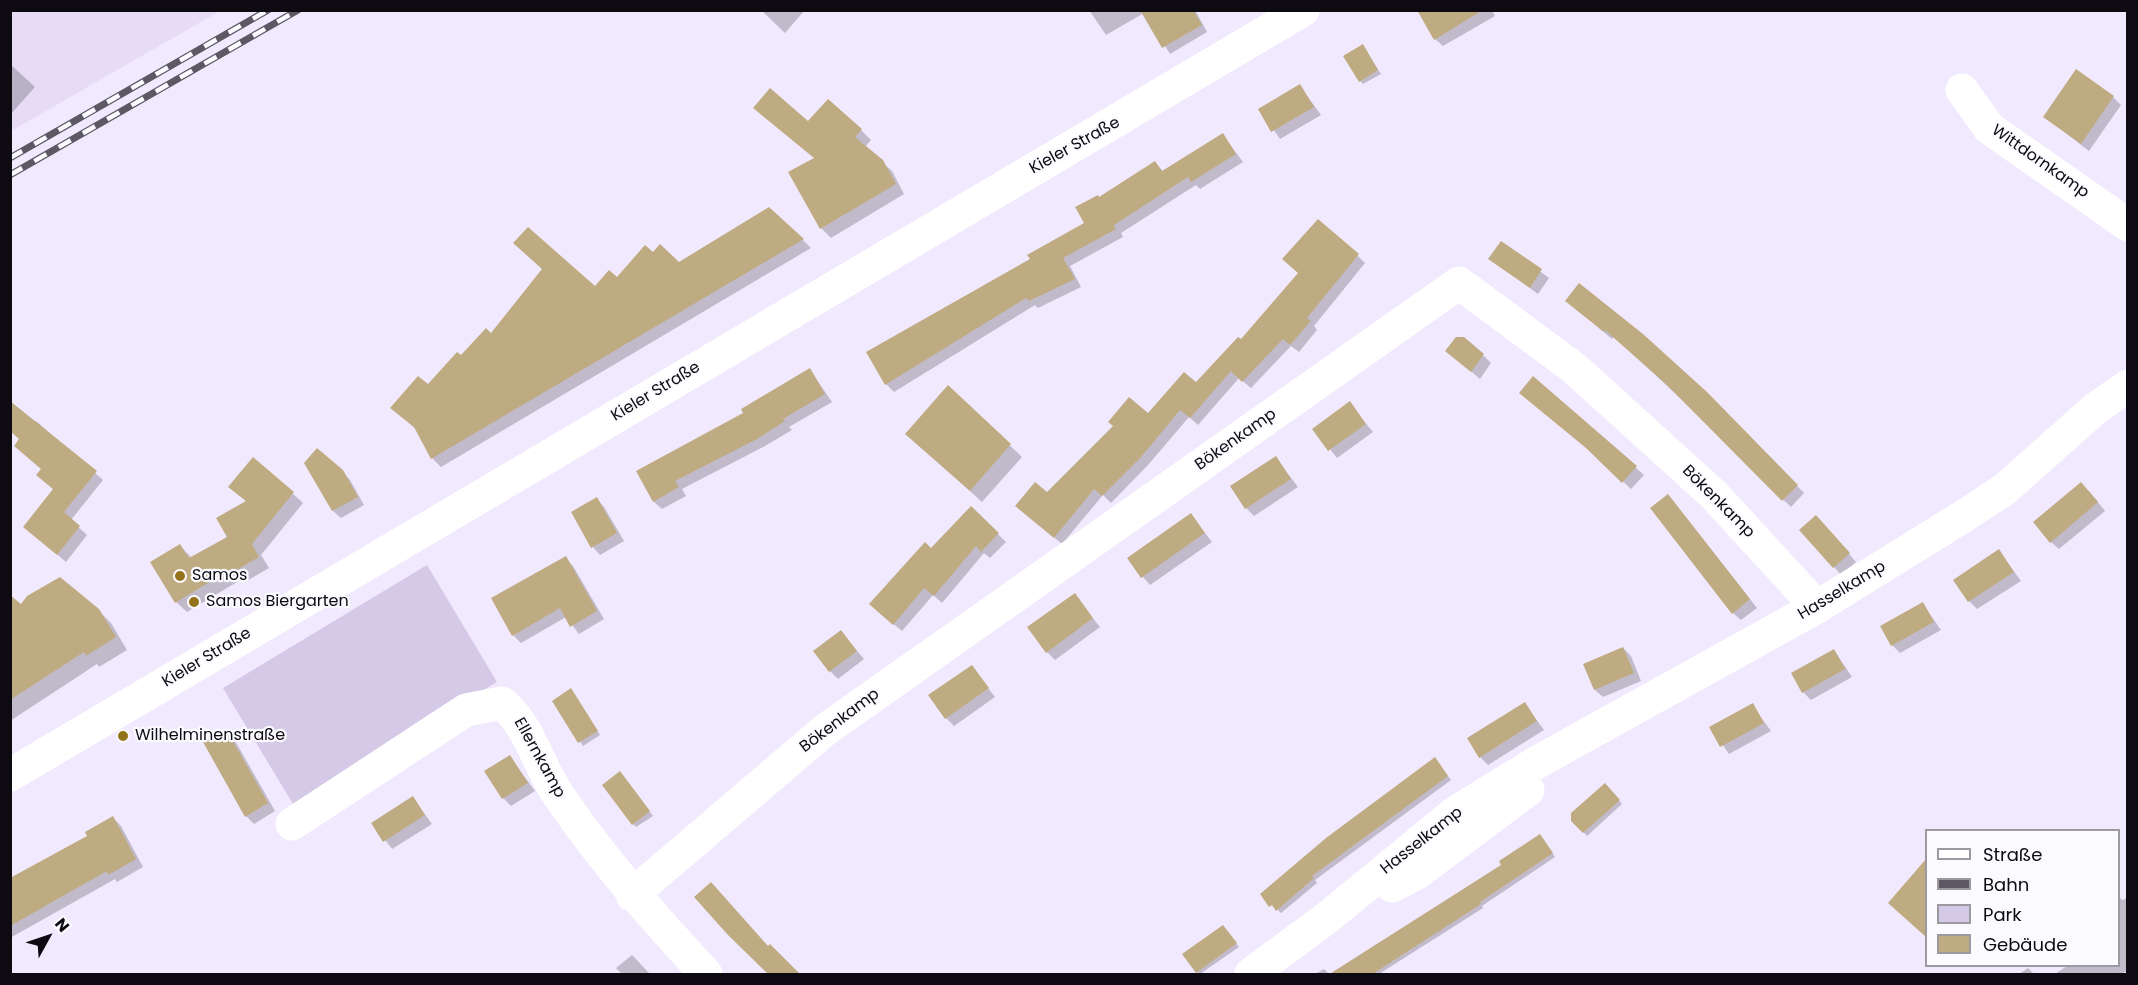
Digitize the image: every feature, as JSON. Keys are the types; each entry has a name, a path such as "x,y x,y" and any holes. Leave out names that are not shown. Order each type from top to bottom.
{"street":[{"name":"Kieler Straße","path":"10,775 1303,10"},
{"name":"Wittdornkamp","path":"1962,90 1989,128 2127,225"},
{"name":"Bökenkamp","path":"632,895 825,730 1459,283 1574,368 1714,495 1817,607"},
{"name":"Hasselkamp","path":"1251,975 1328,917 1456,812 1614,718 1817,607 2006,489 2096,408 2127,386"},
{"name":"Ellernkamp","path":"292,824 466,710 501,703 515,714 559,797 632,895 706,975"}],"shaded area":[{"path":"11,10 220,10 220,11 11,131"}],"green space":[{"path":"427,565 497,682 293,804 223,688"}],"building":[{"path":"1140,10 1193,10 1202,25 1162,48"},
{"path":"1417,10 1483,10 1434,40"},
{"path":"1363,44 1378,70 1359,82 1343,56"},
{"path":"2076,69 2114,96 2081,144 2043,117"},
{"path":"1300,84 1314,107 1271,132 1258,109"},
{"path":"770,88 808,121 828,99 862,129 855,137 883,160 896,184 820,229 788,172 814,158 753,108"},
{"path":"1223,133 1236,154 1191,182 1188,177 1114,225 1116,229 1063,258 1075,279 1029,301 1026,298 885,385 866,352 1030,259 1027,255 1084,223 1075,207 1098,195 1099,197 1155,161 1162,171"},
{"path":"769,207 804,239 431,459 414,427 390,408 418,376 428,384 457,352 461,355 486,328 491,333 542,269 513,243 528,227 595,286 609,270 617,277 645,245 653,252 660,244 679,262"},
{"path":"1318,219 1359,254 1307,318 1311,321 1290,345 1283,339 1242,382 1231,371 1190,418 1180,410 1141,457 1102,496 1094,489 1054,538 1015,506 1035,482 1047,492 1113,426 1108,422 1129,397 1148,413 1184,372 1196,382 1238,337 1241,339 1298,273 1282,259"},
{"path":"1501,241 1542,269 1530,288 1488,259"},
{"path":"1579,283 1643,334 1707,392 1798,485 1782,501 1667,385 1605,330 1604,332 1565,301"},
{"path":"1456,337 1464,337 1484,354 1471,372 1445,351"},
{"path":"810,368 825,394 783,419 785,421 757,439 675,481 679,487 653,502 636,471 743,413 741,409"},
{"path":"1533,376 1637,466 1622,483 1586,448 1519,393"},
{"path":"948,385 1011,444 970,491 905,434"},
{"path":"10,401 97,471 64,512 80,526 57,555 23,527 53,489 36,475 41,469 14,446 19,439 10,431"},
{"path":"1350,401 1366,424 1328,451 1312,429"},
{"path":"317,448 343,470 358,497 332,511 304,463"},
{"path":"1276,456 1291,479 1245,509 1230,486"},
{"path":"253,457 294,492 252,544 259,557 233,572 231,569 175,603 150,562 180,544 189,558 227,537 216,518 246,501 228,487"},
{"path":"2081,482 2098,502 2050,543 2033,522"},
{"path":"1668,494 1750,599 1732,614 1650,508"},
{"path":"597,497 617,533 591,548 571,512"},
{"path":"971,506 999,533 981,552 976,546 934,596 924,588 893,625 869,604 925,542 931,548"},
{"path":"1191,513 1205,533 1141,578 1127,558"},
{"path":"1816,515 1850,553 1833,568 1799,530"},
{"path":"1999,549 2014,572 1968,602 1953,580"},
{"path":"566,556 597,611 570,627 560,608 512,636 491,598"},
{"path":"60,577 99,609 116,637 86,656 84,652 10,700 10,595 21,604 27,596"},
{"path":"1075,593 1093,618 1046,653 1027,627"},
{"path":"1923,602 1934,622 1891,646 1880,626"},
{"path":"841,630 857,651 829,672 813,651"},
{"path":"1623,647 1634,673 1594,690 1583,664"},
{"path":"1834,649 1845,669 1802,693 1791,673"},
{"path":"972,665 989,688 945,719 928,695"},
{"path":"571,688 598,731 578,743 552,701"},
{"path":"1525,702 1537,721 1479,758 1467,738"},
{"path":"1753,703 1764,723 1720,747 1709,727"},
{"path":"226,729 268,803 245,817 203,742"},
{"path":"510,755 528,783 502,799 484,771"},
{"path":"1435,757 1448,776 1312,876 1314,878 1276,911 1272,905 1269,907 1260,894 1326,838"},
{"path":"620,771 650,811 632,825 602,785"},
{"path":"1605,783 1620,800 1583,833 1571,821 1571,813"},
{"path":"413,796 425,815 383,842 371,823"},
{"path":"113,816 136,859 108,875 107,871 10,926 10,878 87,836 85,832"},
{"path":"1540,834 1553,853 1480,902 1481,904 1371,975 1328,975 1501,865 1499,861"},
{"path":"1925,860 1925,936 1888,903"},
{"path":"711,882 768,946 770,944 801,975 769,975 728,935 694,897"},
{"path":"1223,925 1237,943 1196,973 1182,954"}],"railway":[{"path":"10,158 268,10"},
{"path":"10,175 298,10"}],"place":[{"name":"Samos","path":"180,576"},
{"name":"Samos Biergarten","path":"194,602"},
{"name":"Wilhelminenstraße","path":"123,736"}]}
